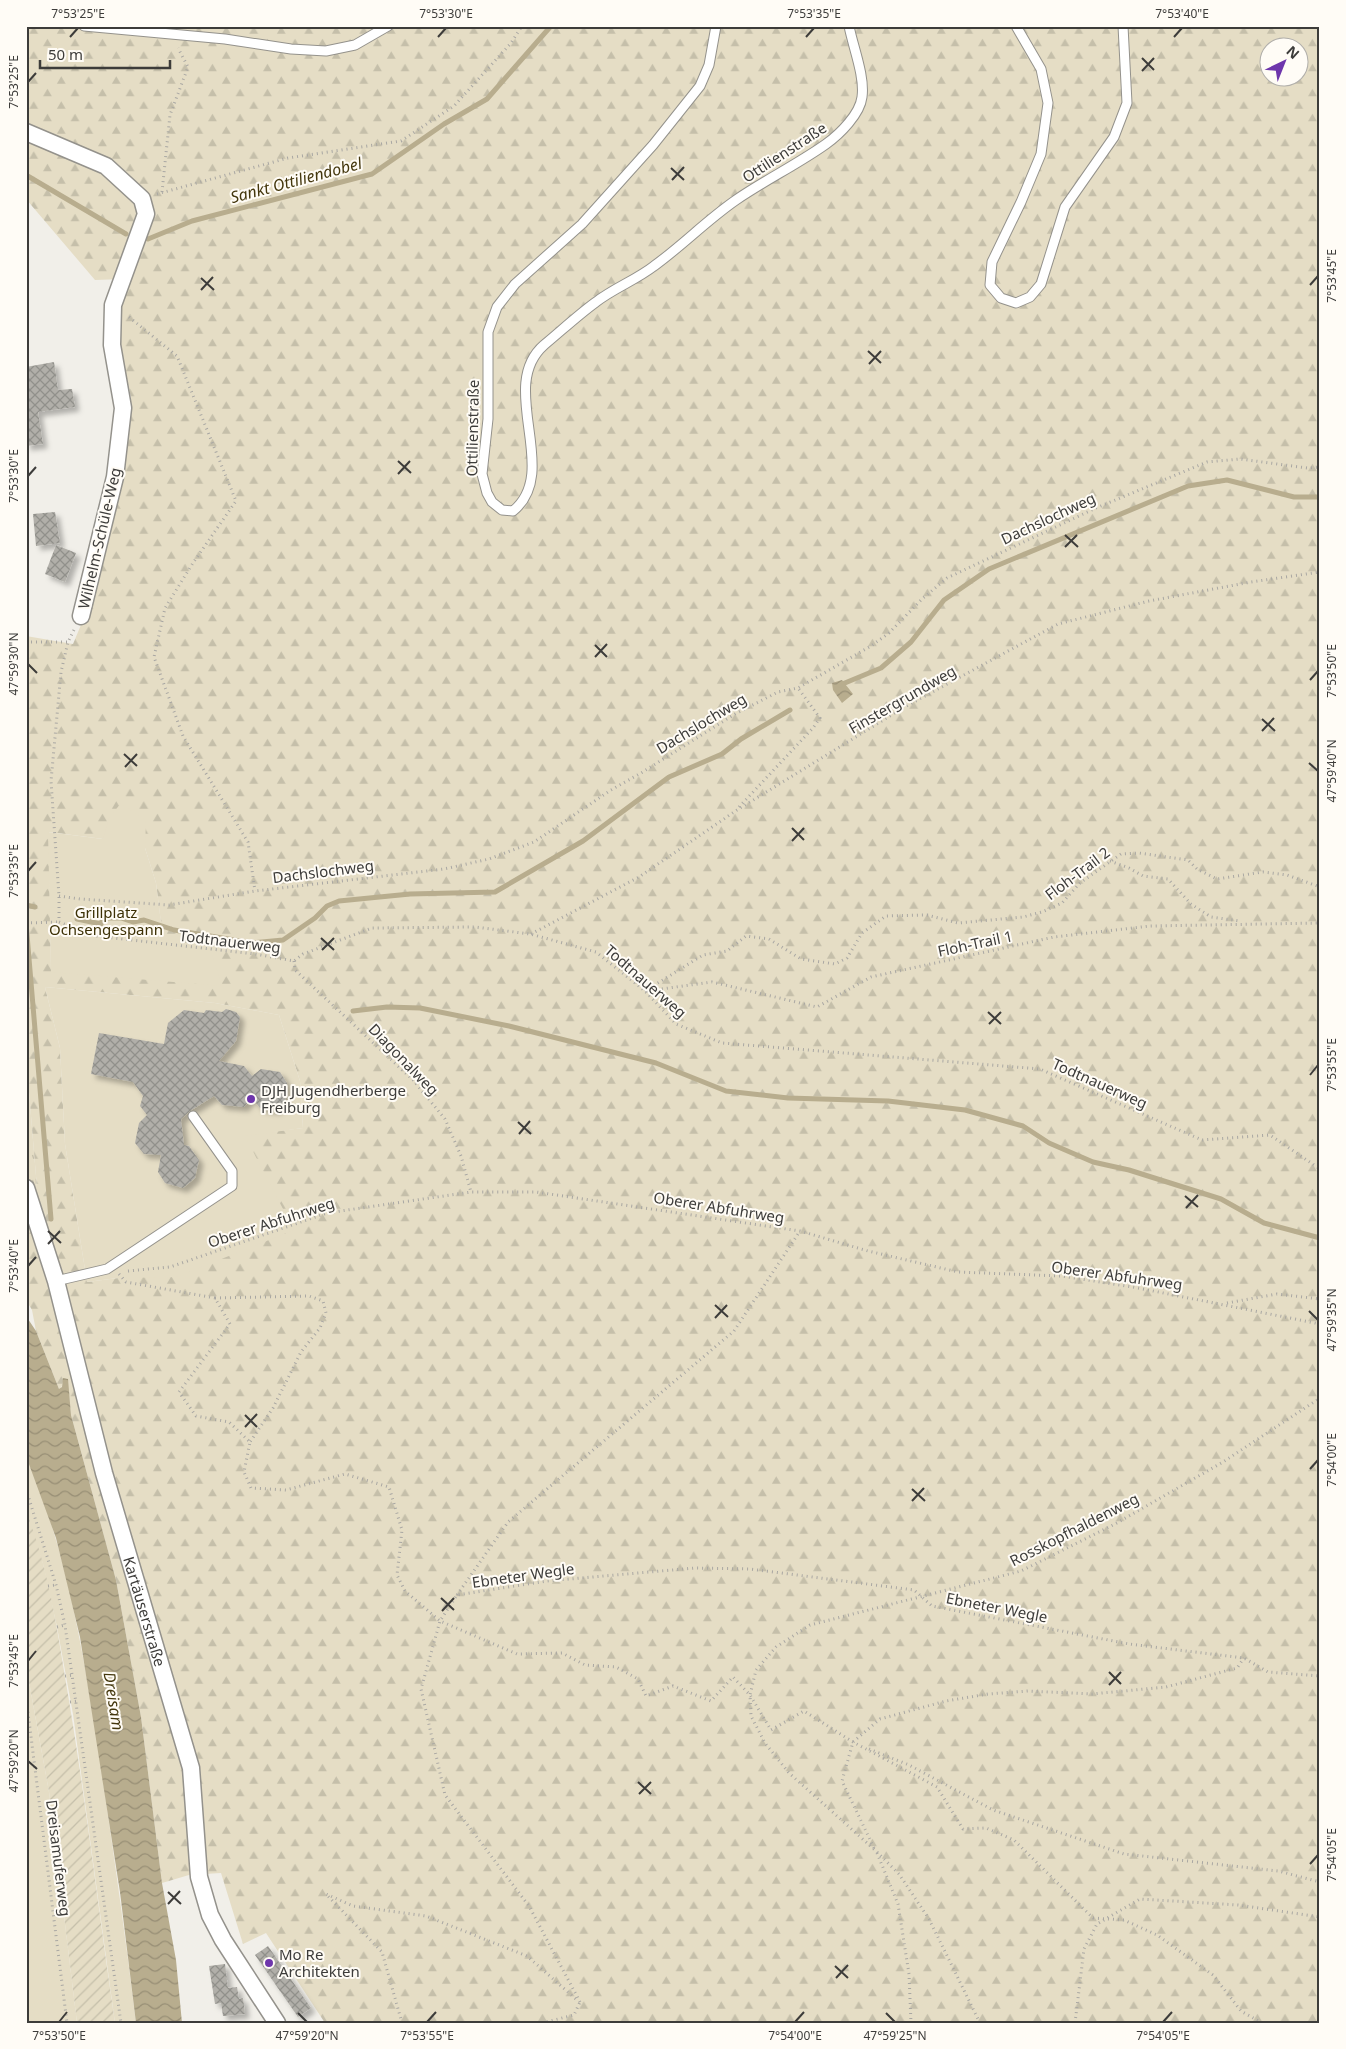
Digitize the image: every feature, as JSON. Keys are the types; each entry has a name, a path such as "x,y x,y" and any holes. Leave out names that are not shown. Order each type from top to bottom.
{"street":[{"path":"26,132 106,166 142,199"},
{"name":"Wilhelm-Schüle-Weg","path":"81,616 115,477 123,408 112,345 113,304 146,214 142,199"},
{"name":"Kartäuserstraße","path":"26,1188 56,1281 104,1474 191,1768 199,1877 210,1915 223,1940 277,2023"}],"lane":[{"path":"84,26 225,39 291,49 326,51 356,45 388,26"},
{"name":"Ottilienstraße","path":"716,26 708,65 700,86 653,145 582,224 515,284 497,307 488,332 488,420 482,474 487,493 492,502 502,510 513,511 522,503 530,489 533,467 525,395 529,369 541,348 596,302 654,267 716,213 767,179 827,143 850,121 862,97 859,69 849,26"},
{"path":"1016,26 1041,69 1048,102 1040,154 1021,202 992,262 990,285 1001,298 1016,303 1030,297 1041,284 1065,207 1094,169 1118,128 1127,103 1122,26"},
{"path":"56,1281 107,1269 232,1186 232,1171 193,1116"},
{"path":"107,1269 117,1272"}],"path":[{"path":"142,199 288,158 401,141 454,106 511,43 522,26"},
{"path":"162,192 170,115 188,67 172,35"},
{"path":"113,304 177,356 236,500 165,608 154,657 183,736 248,842 255,891"},
{"name":"Dachslochweg","path":"59,896 80,900 169,905 255,891 444,869 489,859 534,842 611,790 735,714 778,692 798,688 889,633 922,599 947,578 1096,508 1207,462 1240,459 1307,468 1320,467"},
{"name":"Finstergrundweg","path":"530,934 639,877 737,810 903,708 1058,624 1149,601 1251,582 1320,572"},
{"name":"Wilhelm-Schüle-Weg","path":"59,896 51,781 61,672 68,642 81,616"},
{"path":"26,642 68,642"},
{"path":"737,810 820,718 798,688"},
{"name":"Floh-Trail 2","path":"645,991 703,955 727,951 746,936 770,939 801,959 835,964 847,958 862,933 886,916 927,915 958,923 1023,917 1042,912 1062,902 1080,883 1121,854 1140,852 1188,860 1198,869 1217,879 1263,872 1287,875 1320,887"},
{"path":"1110,861 1143,876 1168,879 1191,904 1211,917 1248,923"},
{"path":"26,923 59,922 59,896"},
{"name":"Todtnauerweg","path":"59,922 96,936 255,954 294,961 303,954 372,928 476,927 530,934 596,952 645,991 676,1024 722,1043 1040,1069 1202,1140 1270,1136 1320,1169"},
{"name":"Floh-Trail 1","path":"645,991 712,982 817,1007 871,977 1054,937 1150,926 1320,923"},
{"name":"Diagonalweg","path":"294,961 296,970 413,1080 444,1119 461,1156 470,1192"},
{"name":"Oberer Abfuhrweg","path":"117,1272 170,1267 327,1213 470,1192 536,1192 800,1231 868,1252 958,1272 1061,1276 1224,1304 1320,1324"},
{"path":"457,1595 508,1522 734,1331 800,1231"},
{"path":"117,1272 126,1282 215,1298 309,1296 323,1301 326,1314 320,1328 301,1352 273,1408 250,1442 244,1472 251,1488 286,1490 345,1474 389,1487 402,1530 397,1575 405,1591 440,1621 517,1654 562,1653 585,1665 616,1667 638,1679 646,1696 673,1686 711,1701 734,1677 750,1695 771,1730 804,1711 853,1742 937,1787 963,1829 986,1828 1014,1840 1093,1918 1124,1920 1157,1935 1213,1975 1241,2011 1262,2023"},
{"path":"1224,1304 1276,1294 1320,1299"},
{"path":"215,1298 230,1324 179,1392 196,1416 230,1422 250,1442"},
{"name":"Rosskopfhaldenweg","path":"980,2023 930,1919 899,1874 789,1773 765,1743 751,1716 750,1695 756,1670 776,1647 810,1625 897,1602 924,1598 1021,1571 1106,1528 1223,1462 1320,1398"},
{"path":"26,1489 56,1585 74,1675 120,2023"},
{"path":"26,1506 32,1504"},
{"path":"36,1539 41,1538"},
{"name":"Ebneter Wegle","path":"580,2002 529,1906 445,1795 420,1689 440,1621 457,1595 547,1581 695,1568 750,1569 914,1590 932,1606 1120,1642 1244,1658 1268,1672 1320,1676"},
{"path":"48,1586 56,1585"},
{"path":"58,1627 65,1625"},
{"path":"911,2023 909,1974 898,1904 876,1851 842,1781 853,1742 880,1719 946,1701 1028,1690 1092,1694 1166,1687 1237,1668 1244,1658"},
{"path":"65,1676 74,1675"},
{"name":"Dreisamuferweg","path":"26,1696 67,2023"},
{"path":"70,1702 78,1701"},
{"path":"74,1726 81,1726"},
{"path":"853,1742 908,1765 993,1810 1124,1854 1278,1871 1320,1882"},
{"path":"78,1754 84,1753"},
{"path":"86,1808 92,1808"},
{"path":"90,1832 95,1831"},
{"path":"96,1883 102,1882"},
{"path":"402,2023 382,1952 326,1894 353,1906 426,1916 527,1956 580,2002 574,2015 542,2023"},
{"path":"1075,2023 1084,1949 1097,1924 1104,1918 1140,1899 1238,1905 1320,1917"},
{"path":"101,1914 106,1913"},
{"path":"108,1972 114,1971"},
{"path":"113,2009 118,2009"}],"green space":[{"path":"26,26 1320,26 1320,2023 325,2023 266,1933 243,1944 221,1873 189,1875 162,1883 141,1717 116,1580 71,1415 69,1395 63,1382 61,1389 59,1389 36,1331 32,1310 26,1300 26,1188 37,1188 26,1056 26,636 73,644 88,608 125,469 131,398 119,340 118,314 125,279 95,280 26,199","holes":["145,821 145,848 156,883 163,939 210,948 51,972 49,832 103,839","45,987 215,1003 279,1015 300,1081 303,1128 244,1135 118,1278 87,1282 65,1144 60,1048"]},
{"name":"Grillplatz Ochsengespann","path":"121,803 146,821 145,848 156,883 163,938 210,948 222,986 51,972 48,832 103,839 109,818"},
{"path":"45,987 215,1003 279,1015 300,1081 303,1128 245,1136 294,1230 176,1277 118,1278 87,1282 65,1144 60,1048"},
{"path":"26,1056 37,1188 26,1188"},
{"path":"26,1456 40,1492 63,1565 80,1639 99,1753 136,2023 115,2023 73,1714 43,1564 26,1511"},
{"path":"26,1511 40,1551 58,1635 79,1763 115,2023 77,2023 49,1792 26,1665"},
{"path":"26,1665 49,1792 77,2023 26,2023"}],"water":[{"path":"842,680 853,694 842,703 833,690 832,683"},
{"name":"Dreisam","path":"26,1316 36,1331 59,1389 62,1387 63,1378 68,1379 71,1415 116,1580 141,1717 162,1883 176,1960 182,2023 136,2023 120,1892 80,1637 56,1538 26,1456"}],"building":[{"path":"54,362 58,390 72,389 75,407 38,412 43,444 26,446 26,367"},
{"path":"55,512 60,543 36,546 33,514"},
{"path":"56,545 76,553 65,582 45,574"},
{"name":"DJH Jugendherberge Freiburg","path":"226,1009 236,1012 240,1017 236,1041 219,1061 244,1066 252,1076 261,1069 280,1072 287,1083 285,1101 276,1110 260,1108 252,1098 244,1107 222,1105 214,1096 190,1111 181,1119 184,1145 189,1146 199,1160 195,1178 183,1188 165,1183 158,1172 161,1155 144,1154 135,1143 139,1123 147,1115 140,1106 143,1096 133,1082 91,1074 99,1033 164,1044 168,1023 184,1010 204,1013 206,1010 222,1012"},
{"path":"268,1946 311,2008 298,2017 255,1955"},
{"path":"225,1964 228,1988 237,1987 239,1999 243,1998 245,2014 223,2016 221,2003 215,2004 209,1966"}],"waterway":[{"name":"Sankt Ottiliendobel","path":"148,239 192,221 372,174 444,124 487,99 551,26"},
{"name":"Sankt Ottiliendobel","path":"26,175 126,234"},
{"path":"840,685 881,668 911,642 944,600 989,569 1188,486 1227,480 1294,497 1320,497"},
{"path":"77,919 101,924 103,918 121,918 133,922 144,920 174,930 252,943 283,940 315,918 327,906 339,901 410,894 495,892 583,841 669,777 722,754 741,739 790,710"},
{"path":"26,905 35,907"},
{"path":"26,923 51,1219"},
{"path":"353,1011 387,1007 420,1008 509,1026 656,1063 726,1091 788,1098 888,1101 965,1110 1023,1126 1049,1143 1093,1162 1129,1170 1221,1199 1264,1223 1320,1238"}],"place":[{"name":"DJH Jugendherberge Freiburg","path":"251,1099"},
{"name":"Mo Re Architekten","path":"269,1963"}]}
